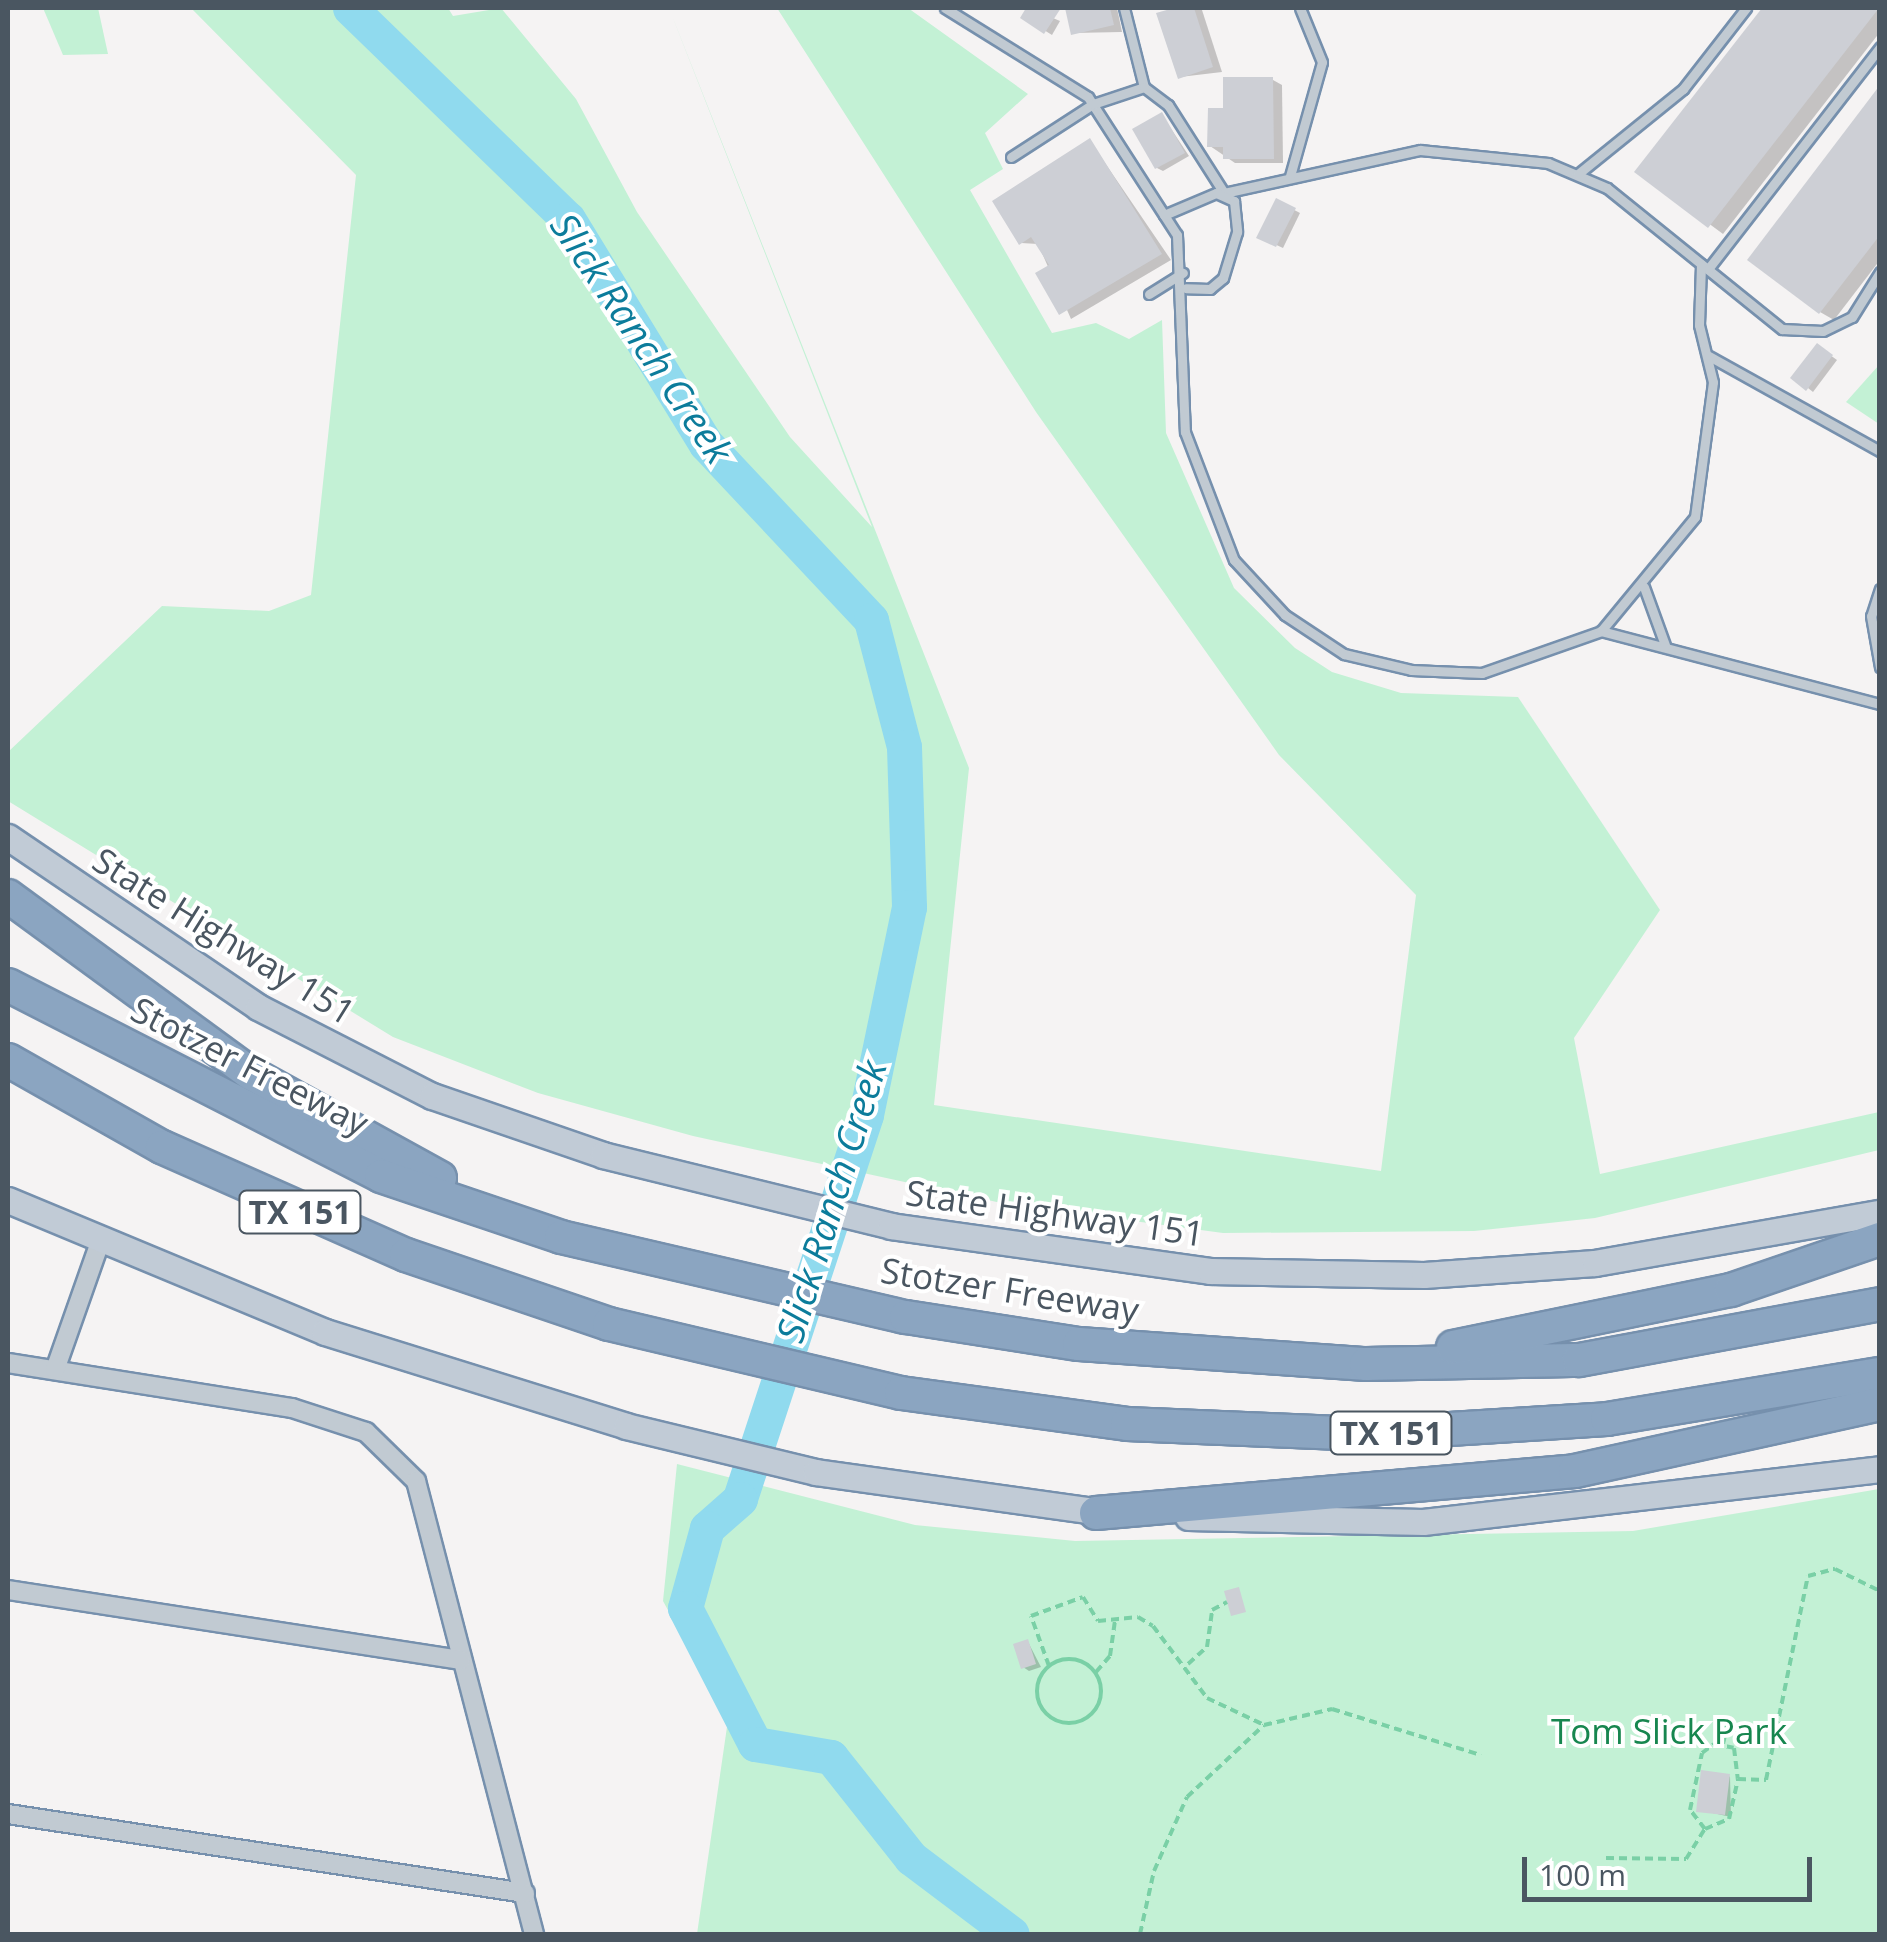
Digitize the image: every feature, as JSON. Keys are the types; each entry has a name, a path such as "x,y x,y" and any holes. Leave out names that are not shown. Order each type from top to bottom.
{"highway":[{"path":"8,896 250,1073 561,1237"},
{"name":"Stotzer Freeway","path":"8,985 381,1176 561,1237 906,1317 1079,1344 1366,1364 1579,1360 1880,1304"},
{"name":"TX 151","path":"8,1060 303,1213 610,1324 901,1394 1126,1424 1370,1434 1608,1419 1880,1374"},
{"path":"1366,1364 1664,1307 1880,1240"},
{"path":"1096,1513 1575,1471 1880,1404"}],"main road":[{"name":"State Highway 151","path":"8,837 258,1007 385,1075 491,1121 696,1179 891,1226 1210,1270 1424,1275 1595,1263 1880,1213"},
{"path":"8,1200 100,1242 325,1332 626,1426 886,1485 1096,1513 1424,1522 1880,1469"}],"street":[{"path":"55,1370 100,1242"},
{"path":"8,1363 292,1408 366,1432 416,1481 534,1934"},
{"path":"8,1590 462,1660"},
{"path":"8,1814 525,1894"}],"lane":[{"path":"945,8 1093,104 1164,215 1186,288 1185,432 1234,560 1285,615 1344,654 1446,673 1482,673 1602,632 1644,587 1695,518 1713,382 1704,349 1704,266 1880,47"},
{"path":"1124,8 1144,87 1168,105 1224,193 1237,232 1230,264 1210,289 1186,288"},
{"path":"1290,176 1322,62 1300,8"},
{"path":"1578,174 1683,89 1746,8"},
{"path":"1011,157 1093,104 1144,87"},
{"path":"1164,215 1224,193 1290,176 1420,150 1578,174 1782,329 1822,331 1852,317 1880,272"},
{"path":"1149,294 1184,273"},
{"path":"1704,349 1716,366 1880,451"},
{"path":"1644,587 1665,645"},
{"path":"1880,588 1871,616 1880,667"},
{"path":"1602,632 1665,645 1880,704"}],"path":[{"path":"1738,1780 1760,1783 1770,1774 1800,1585 1826,1568 1880,1590"},
{"path":"1115,1619 1110,1656 1096,1672 1098,1706 1063,1722 1038,1702 1048,1666 1032,1616 1083,1597 1091,1617 1115,1619 1153,1626 1188,1664 1206,1698 1264,1725"},
{"path":"1188,1664 1207,1646 1212,1610 1227,1602"},
{"path":"1048,1666 1074,1658 1096,1672"},
{"path":"1140,1934 1179,1810 1264,1725 1332,1710 1481,1755"},
{"path":"1723,1744 1728,1722"},
{"path":"1606,1858 1686,1859 1704,1829 1729,1819 1739,1755 1723,1744"},
{"path":"1704,1829 1690,1810 1702,1753 1723,1744"}],"green space":[{"path":"43,8 98,8 108,54 63,55"},
{"path":"191,8 448,8 453,16 501,8 576,99 637,212 790,437 872,527 669,8 969,768 934,1105 1381,1171 1416,895 1279,755 1036,412 777,8 908,8 1028,94 985,133 1003,169 970,190 1052,333 1096,323 1129,339 1162,320 1166,433 1234,588 1295,648 1332,672 1401,693 1518,697 1660,910 1574,1038 1600,1174 1879,1112 1879,1150 1595,1218 1474,1231 1223,1233 1006,1204 693,1136 538,1093 393,1037 8,801 8,752 162,606 269,611 311,595 356,175"},
{"path":"1879,365 1879,424 1846,402"},
{"name":"Tom Slick Park","path":"677,1464 915,1525 1075,1541 1633,1531 1879,1489 1879,1934 697,1934 728,1720 663,1601"}],"building":[{"path":"1026,8 1061,8 1044,34 1020,18"},
{"path":"1065,8 1110,8 1114,25 1071,35"},
{"path":"1194,8 1213,67 1178,79 1156,13"},
{"path":"1762,8 1879,8 1708,228 1634,172"},
{"path":"1223,77 1273,77 1274,159 1223,159 1223,147 1207,147 1208,108 1223,108"},
{"path":"1880,85 1880,235 1819,314 1747,260"},
{"path":"1162,112 1185,153 1155,169 1132,129"},
{"path":"1090,138 1162,254 1059,315 1035,273 1049,265 1031,237 1019,245 992,201"},
{"path":"1276,198 1296,208 1276,247 1256,238"},
{"path":"1817,343 1833,355 1806,391 1790,378"},
{"path":"1239,1587 1246,1612 1231,1616 1224,1591"},
{"path":"1028,1639 1036,1664 1021,1669 1013,1644"},
{"path":"1701,1770 1730,1774 1725,1815 1696,1812"}],"waterway":[{"name":"Slick Ranch Creek","path":"350,8 568,219 706,444 871,620 904,747 909,907 866,1115 740,1499 707,1528 685,1608 755,1744 831,1757 911,1858 1012,1934"}]}
